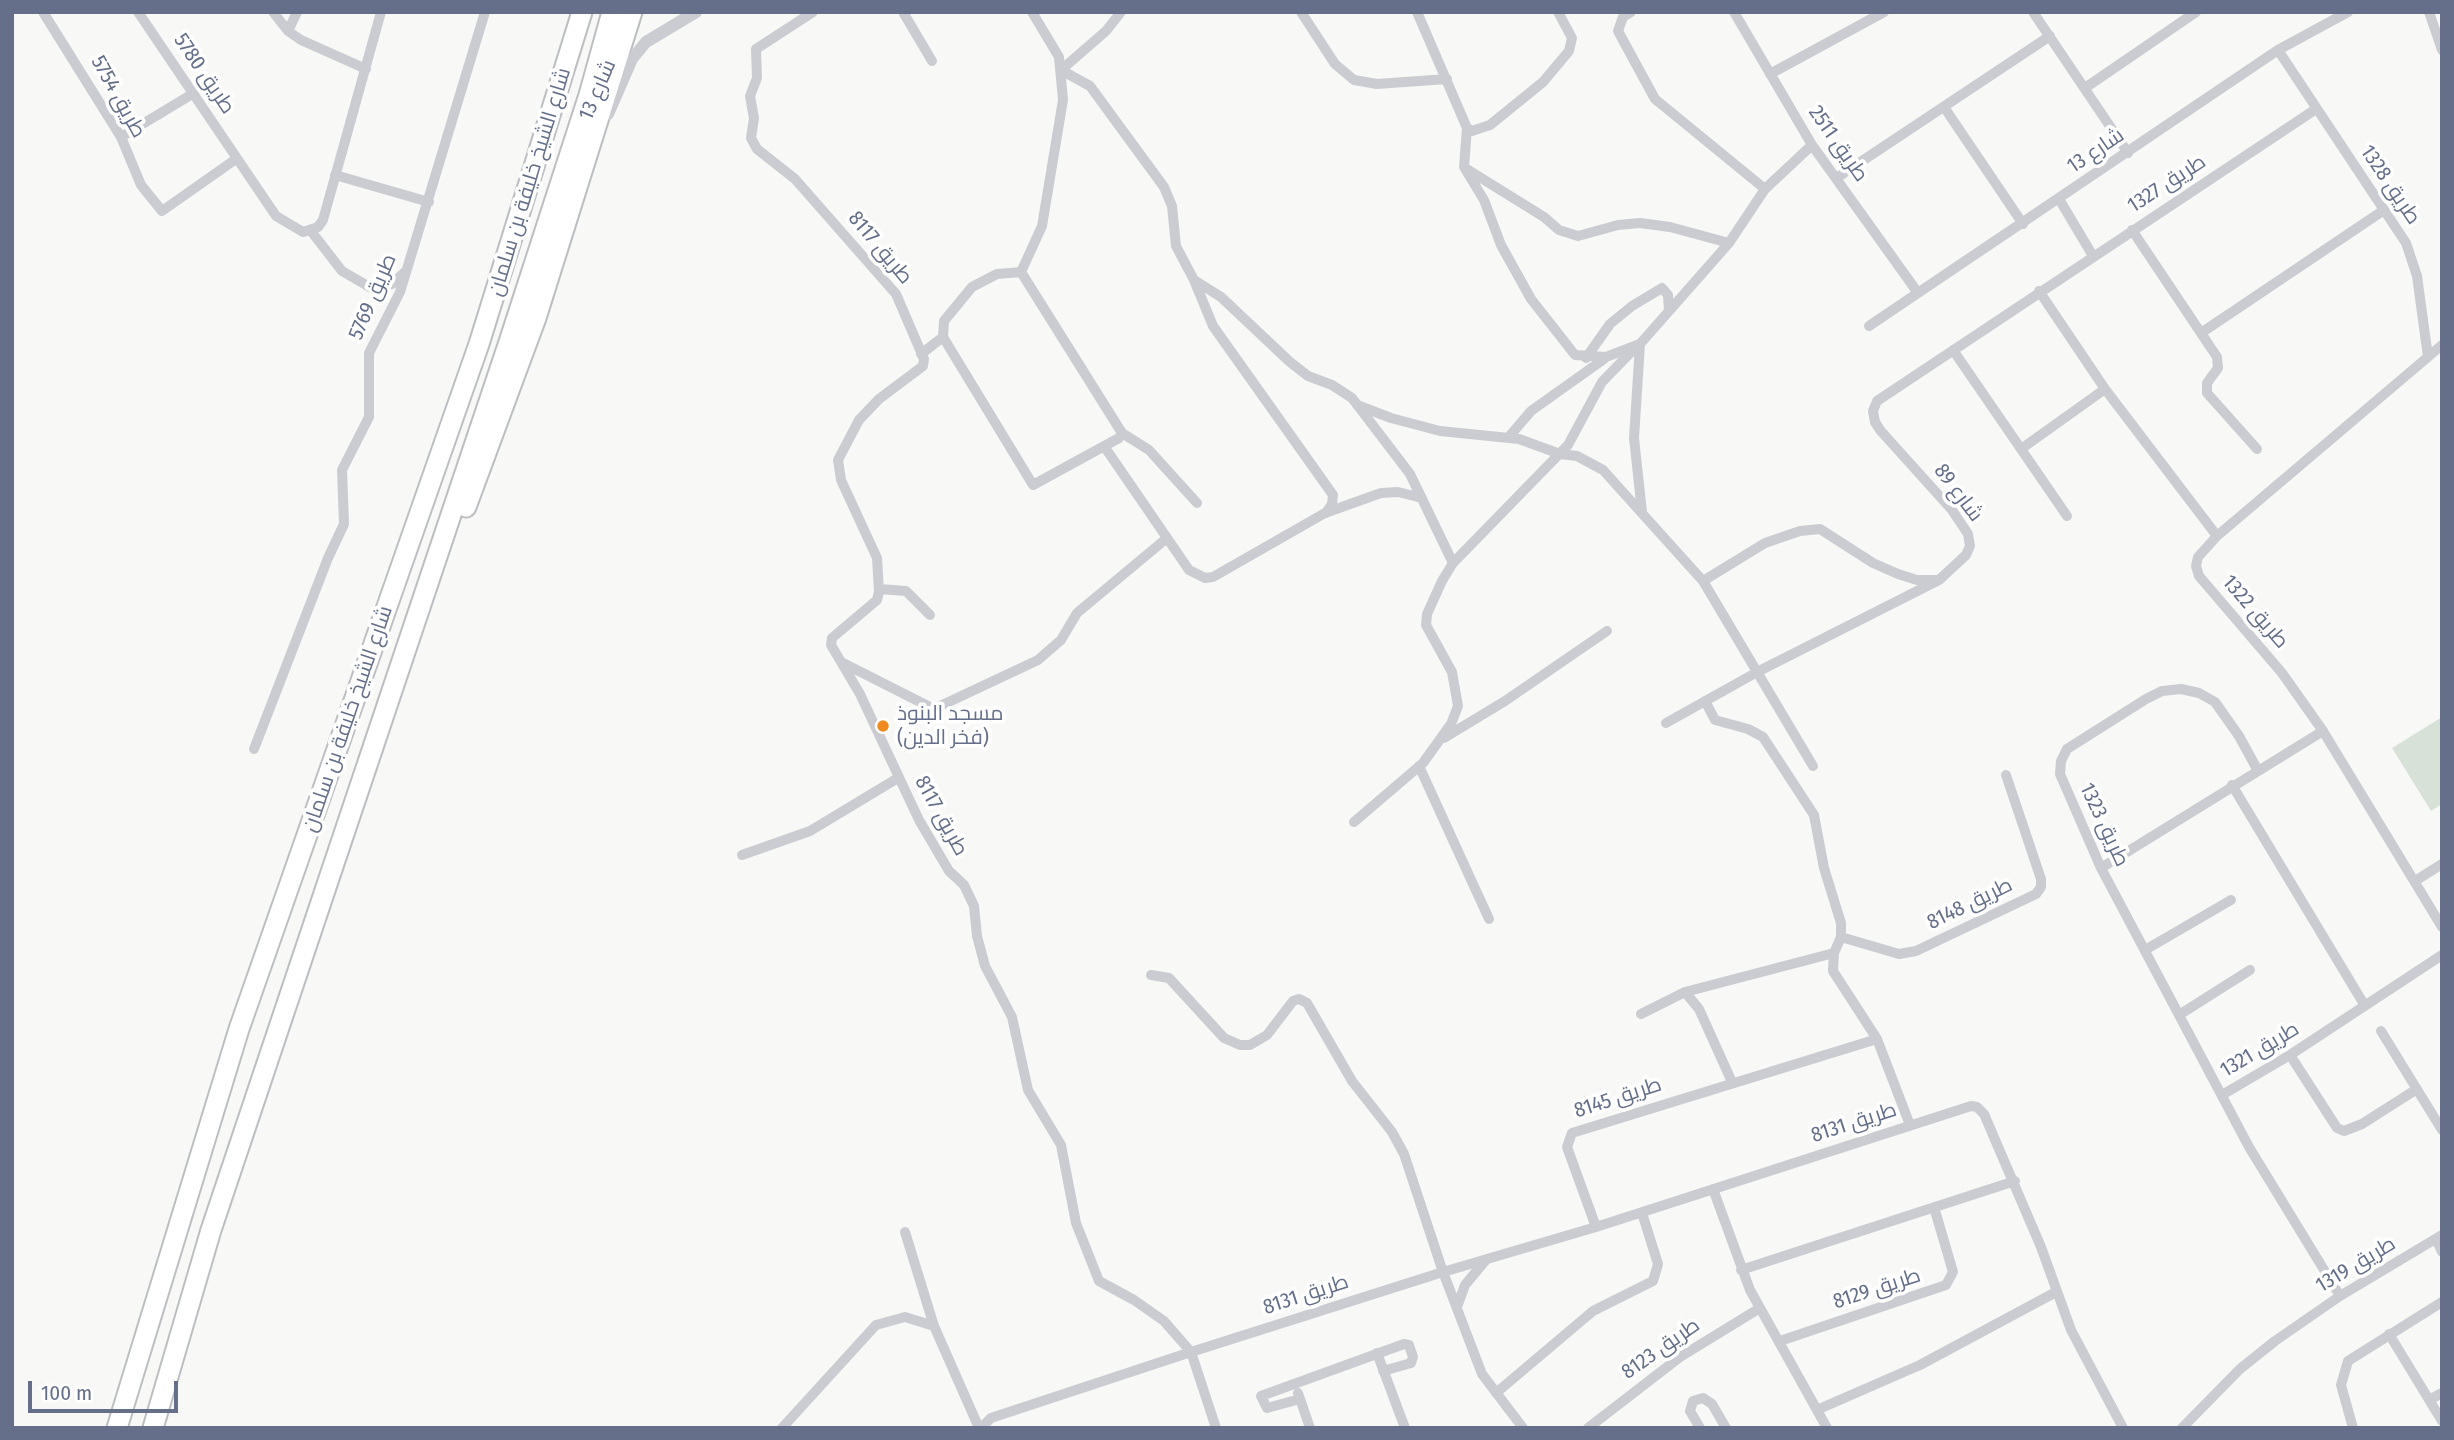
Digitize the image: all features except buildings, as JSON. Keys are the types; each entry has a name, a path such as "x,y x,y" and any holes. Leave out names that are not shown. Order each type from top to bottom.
{"highway":[{"name":"شارع الشيخ خليفة بن سلمان","path":"117,1428 239,1029 480,344 582,12"},
{"name":"شارع الشيخ خليفة بن سلمان","path":"153,1428 211,1230 509,342 612,12"},
{"path":"396,676 465,510 536,318 632,12"}],"street":[{"name":"طريق 5780","path":"138,12 276,216 287,225 303,232 311,230"},
{"path":"273,12 288,31 324,53 366,69"},
{"path":"288,31 297,12"},
{"path":"382,12 323,220 311,230 341,271 373,289 392,284 407,270"},
{"name":"طريق 5769","path":"254,749 344,524 342,470 369,417 369,353 400,292 485,12"},
{"name":"شارع 13","path":"584,172 632,59 661,31 696,12"},
{"name":"طريق 8117","path":"813,12 764,41 754,55 758,73 750,96 753,144 795,178 896,294 921,354"},
{"path":"903,12 932,61"},
{"path":"1021,272 1033,252 1047,205 1063,100 1059,57 1032,12"},
{"path":"1061,70 1106,31 1121,12"},
{"path":"1301,12 1335,64 1353,80 1377,83 1447,79"},
{"path":"1417,12 1466,128 1464,167 1483,200 1501,245 1531,299 1575,355 1586,358 1606,357"},
{"path":"1466,128 1472,131 1490,125 1543,82 1569,51 1572,38 1558,12"},
{"path":"1632,12 1623,17 1618,32 1655,99 1765,189"},
{"name":"طريق 2511","path":"1734,12 1812,145 1838,177 1918,293"},
{"path":"1770,74 1884,12"},
{"path":"2033,12 2127,153"},
{"path":"2085,88 2196,12"},
{"name":"شارع 13","path":"1869,326 2278,50 2348,12"},
{"path":"2429,12 2441,43"},
{"name":"طريق 5754","path":"45,13 121,137 141,185 153,204 166,211 236,159"},
{"path":"1838,177 2050,36"},
{"name":"طريق 1328","path":"2278,50 2384,210 2413,259 2428,357"},
{"path":"1061,70 1090,86 1164,187 1172,205 1176,246 1213,326 1333,495 1332,504 1325,513"},
{"path":"121,137 194,93"},
{"path":"1944,107 2023,224"},
{"name":"طريق 1327","path":"1881,430 1875,422 1873,411 1877,401 2316,109"},
{"path":"1354,822 1419,766 1442,739 1458,706 1452,672 1426,625 1427,614 1453,563 1568,445 1602,382 1640,344 1729,243 1765,189 1812,145"},
{"path":"1464,167 1544,217 1559,230 1578,236 1618,225 1640,223 1670,227 1729,243"},
{"path":"335,175 429,202"},
{"path":"2059,199 2093,256"},
{"path":"2201,333 2384,210"},
{"path":"2132,230 2218,362 2216,373 2207,383 2207,393 2257,449"},
{"path":"1021,272 997,274 972,287 944,321 943,337 1033,485 1119,438 1122,433"},
{"path":"1021,272 1122,433 1149,450 1197,503"},
{"path":"1194,280 1221,297 1308,376 1332,385 1357,404 1391,418 1440,431 1508,438 1560,454 1577,456 1603,470 1642,512 1672,550 1703,581 1759,671 1813,766"},
{"path":"1586,358 1610,324 1632,306 1662,288 1668,295 1669,311"},
{"path":"2039,291 2105,389 2217,536"},
{"path":"930,615 906,592 879,589 877,558 841,480 838,460 859,420 879,399 923,366 921,354 943,337"},
{"path":"1508,438 1531,411 1606,357 1640,344"},
{"path":"1640,344 1634,438 1642,512"},
{"name":"طريق 1322","path":"2442,345 2217,536 2198,556 2199,576 2282,673 2323,731 2442,927"},
{"path":"1953,350 2067,516"},
{"path":"2021,449 2105,389"},
{"path":"1357,404 1410,474 1453,563"},
{"name":"شارع 89","path":"1666,723 1759,671 1939,580 1966,555 1970,546 1968,534 1951,510 1881,430"},
{"path":"1104,446 1189,570 1205,579 1213,578 1325,513 1381,493 1398,492 1422,498"},
{"path":"1703,581 1765,543 1800,531 1820,529 1873,563 1898,574 1917,580 1939,580"},
{"path":"841,662 930,708 938,707 1038,660 1061,640 1077,613 1167,538"},
{"name":"طريق 8117","path":"879,589 877,600 832,638 831,645 860,694 898,778 934,847 949,871 964,886 974,906 977,936 985,966 1012,1017 1028,1090 1061,1145 1076,1223 1100,1281 1135,1300 1164,1321 1191,1352 1216,1428"},
{"path":"1442,739 1516,694 1607,631"},
{"name":"طريق 1323","path":"2222,1095 2101,868 2060,774 2061,761 2067,749 2146,699 2162,691 2181,689 2199,692 2215,702 2239,736 2257,769"},
{"path":"1705,701 1715,720 1748,729 1763,737 1814,816 1824,868 1841,923 1841,937 1832,964 1836,977 1877,1039 1910,1125"},
{"path":"2101,868 2257,769 2323,731"},
{"path":"1419,766 1489,919"},
{"name":"طريق 8148","path":"1841,937 1899,954 1916,951 2035,894 2041,879 2006,775"},
{"path":"742,855 774,846 810,831 898,778"},
{"path":"2232,785 2365,1006"},
{"path":"2415,881 2442,864"},
{"path":"2145,950 2231,900"},
{"path":"1641,1014 1685,992 1834,953"},
{"name":"طريق 1321","path":"2340,1296 2278,1197 2222,1095 2290,1055 2442,955"},
{"path":"2179,1015 2250,970"},
{"path":"1151,975 1169,978 1224,1038 1240,1045 1250,1045 1267,1035 1293,1001 1299,999 1307,1003 1352,1081 1392,1132 1404,1154 1443,1272 1482,1374 1522,1427"},
{"path":"1685,992 1699,1009 1732,1082"},
{"path":"2381,1031 2442,1130"},
{"name":"طريق 8145","path":"1596,1227 1567,1147 1569,1137 1577,1131 1877,1039"},
{"path":"2290,1055 2337,1128 2344,1131 2362,1124 2417,1089"},
{"name":"طريق 8131","path":"981,1426 1191,1352 1443,1272 1642,1213 1959,1109 1977,1107 1984,1114 2015,1181"},
{"path":"1741,1270 2015,1181 2071,1330 2123,1428"},
{"path":"1713,1189 1741,1270 1827,1428"},
{"name":"طريق 8129","path":"1780,1341 1946,1285 1953,1272 1934,1207"},
{"path":"1496,1393 1593,1311 1653,1281 1658,1264 1642,1213"},
{"path":"905,1231 934,1326 981,1426"},
{"path":"2439,1237 2442,1252"},
{"name":"طريق 1319","path":"2182,1428 2240,1369 2291,1330 2340,1296 2439,1237"},
{"path":"1457,1307 1465,1285 1488,1259"},
{"path":"1819,1409 1920,1365 2056,1292"},
{"path":"2353,1428 2343,1398 2343,1372 2348,1361 2442,1302"},
{"name":"طريق 8123","path":"1588,1428 1680,1356 1760,1308"},
{"path":"782,1428 876,1325 905,1317 934,1326"},
{"path":"2389,1334 2442,1421"},
{"path":"1300,1399 1269,1409 1263,1405 1261,1396 1264,1392 1406,1343 1414,1359 1411,1363 1383,1371"},
{"path":"1377,1353 1405,1428"},
{"path":"1294,1383 1310,1428"},
{"path":"2429,1401 2442,1393"},
{"path":"1700,1428 1690,1411 1698,1398 1708,1400 1722,1426"}],"shaded area":[{"path":"2442,717 2442,804 2431,811 2392,748"}],"place":[{"name":"مسجد البنوذ (فخر الدين)","path":"883,726"}]}
